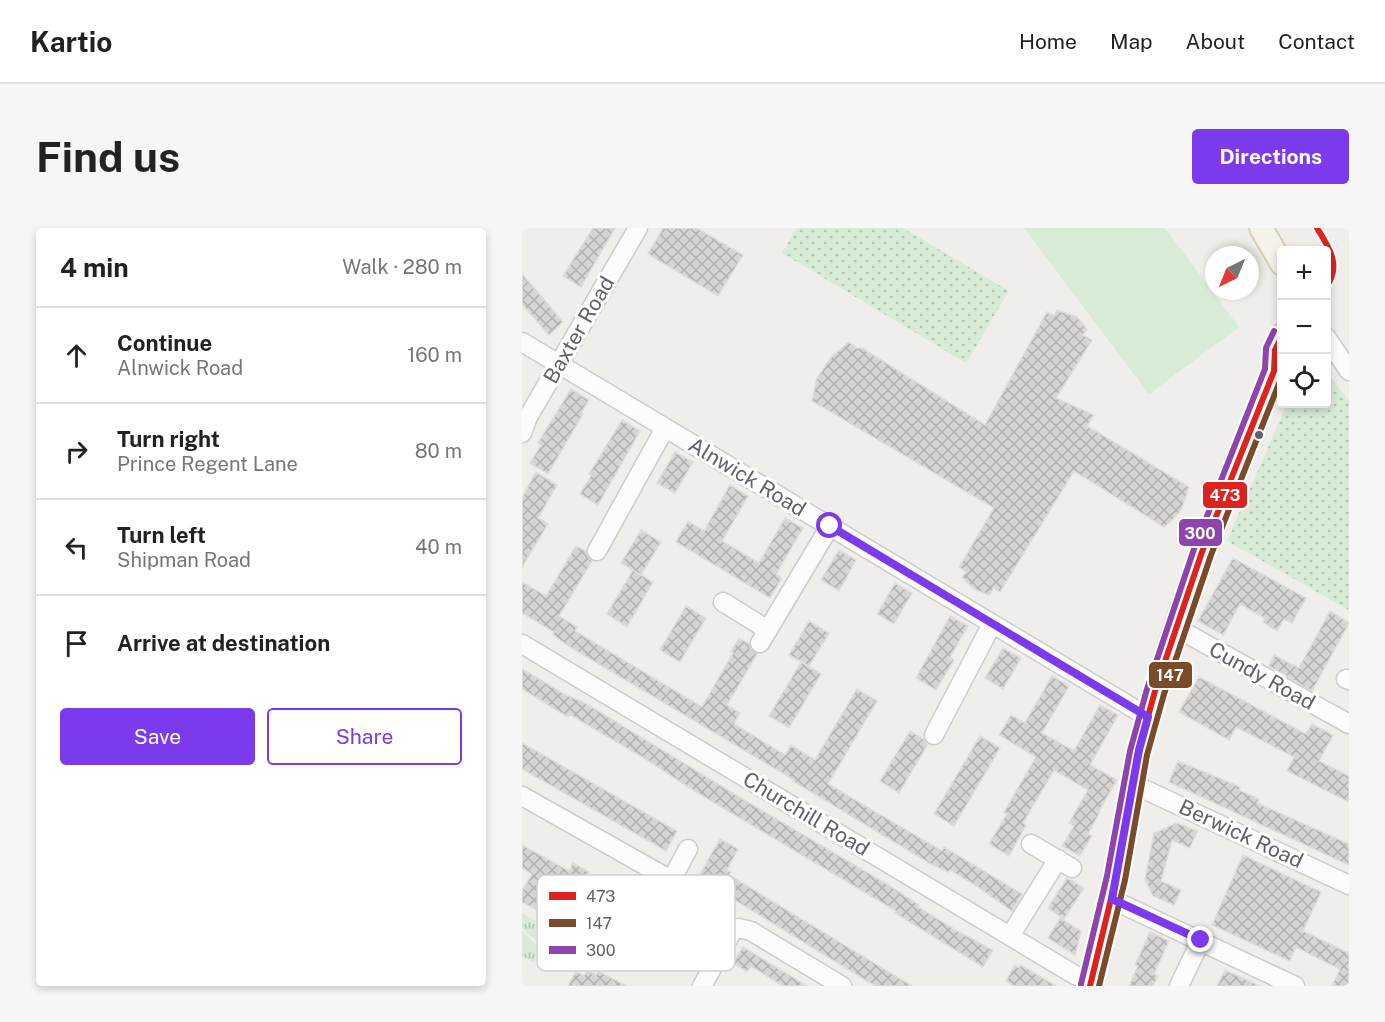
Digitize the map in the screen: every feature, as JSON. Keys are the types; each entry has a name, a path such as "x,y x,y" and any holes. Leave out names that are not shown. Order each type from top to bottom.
{"main road":[{"path":"1261,228 1277,257"},
{"path":"1277,345 1275,350 1277,361"},
{"path":"1091,984 1112,899 1148,717 1175,627 1228,486 1277,369"}],"street":[{"name":"Baxter Road","path":"522,433 528,417 638,228"},
{"name":"Alnwick Road","path":"522,342 1148,717"},
{"path":"1331,344 1349,371"},
{"name":"Alnwick Road","path":"597,551 665,428"},
{"name":"Alnwick Road","path":"723,602 764,636 830,526"},
{"path":"934,735 992,624"},
{"name":"Cundy Road","path":"1175,627 1349,724"},
{"name":"Churchill Road","path":"522,644 1091,984"},
{"name":"Berwick Road","path":"1133,784 1349,885"},
{"path":"522,796 662,875"},
{"path":"1010,936 1065,864 1031,844"},
{"path":"674,875 688,849"},
{"path":"1112,899 1295,986"},
{"path":"735,930 738,928 751,931 842,986"},
{"path":"1179,986 1201,940"},
{"path":"702,986 710,971"}],"green space":[{"path":"797,228 903,228 1009,291 966,363 782,253"},
{"path":"1024,228 1165,228 1205,282 1205,300 1219,300 1239,327 1149,394"},
{"path":"1331,377 1349,401 1349,610 1227,541 1285,408 1331,408"},
{"path":"522,913 537,922 537,942 522,928"},
{"path":"522,931 537,945 537,956 534,962 522,956"}],"building":[{"path":"593,228 615,228 581,287 563,276"},
{"path":"663,228 697,228 743,255 718,296 648,254"},
{"path":"522,274 563,322 549,335 522,304"},
{"path":"1057,310 1077,317 1087,329 1083,335 1092,340 1056,398 1094,415 1087,426 1189,487 1181,510 1164,527 1074,471 1000,592 994,588 989,595 974,589 962,577 966,572 959,567 994,508 812,401 817,378 832,356 849,342 985,425 1047,312 1054,316"},
{"path":"571,389 589,400 548,474 530,463 541,445 538,443"},
{"path":"622,420 640,431 598,505 580,494 591,476 589,474"},
{"path":"675,452 693,462 675,493 657,483"},
{"path":"536,472 557,485 538,518 548,524 522,567 522,498"},
{"path":"730,485 748,496 722,541 759,563 785,518 803,528 776,574 782,578 770,598 676,542 688,521 704,531"},
{"path":"641,530 661,542 641,575 634,571 653,582 627,627 607,614 633,570 621,563"},
{"path":"576,546 586,551 592,561 559,616 577,627 575,631 702,707 733,653 731,652 739,638 749,644 757,654 727,705 740,713 734,724 785,755 791,745 815,760 857,689 877,701 828,784 942,851 944,847 1022,894 1012,911 950,870 948,872 929,863 570,647 553,635 554,632 522,613 522,582 546,596"},
{"path":"839,550 856,560 839,591 821,580"},
{"path":"1233,558 1306,598 1292,623 1284,619 1277,631 1263,622 1265,618 1240,604 1223,635 1198,621"},
{"path":"895,583 912,593 894,624 877,614"},
{"path":"686,606 706,618 680,662 660,650"},
{"path":"1330,611 1349,623 1312,691 1269,666 1274,655 1299,668"},
{"path":"950,616 968,626 950,657 954,660 936,690 916,678"},
{"path":"809,621 829,633 809,666 789,655"},
{"path":"1003,648 1021,658 1003,689 985,678"},
{"path":"801,662 821,674 789,728 769,716"},
{"path":"522,669 564,694 585,703 890,886 919,905 918,907 959,932 993,950 983,967 895,913 896,911 696,792 644,758 522,689"},
{"path":"1052,676 1069,686 1042,733 1074,751 1100,705 1118,715 1090,765 1117,780 1099,811 1088,834 1092,836 1080,856 1062,846 1074,826 1069,823 1088,790 1054,770 1023,823 1026,825 1009,856 989,844 1007,814 1004,812 1036,757 999,735 1011,715 1025,723"},
{"path":"1199,677 1306,734 1312,724 1333,735 1319,761 1349,776 1349,802 1287,771 1294,757 1236,727 1229,740 1179,712"},
{"path":"910,731 928,744 899,793 880,781"},
{"path":"980,736 1000,748 954,826 934,814"},
{"path":"522,743 677,831 666,851 522,769"},
{"path":"1178,761 1240,787 1239,790 1259,799 1257,803 1349,844 1349,865 1169,782"},
{"path":"1177,823 1197,831 1190,848 1172,840 1161,881 1181,890 1174,905 1153,896 1145,879 1154,833"},
{"path":"720,839 738,849 727,870 731,872 729,875 699,875"},
{"path":"522,845 569,871 573,863 589,872 587,875 537,875 537,910 522,902 522,891 532,874 522,868"},
{"path":"1243,855 1321,892 1303,931 1348,953 1349,951 1349,986 1332,986 1340,969 1296,947 1290,961 1212,925"},
{"path":"1067,878 1084,888 1064,919 1048,908"},
{"path":"735,879 912,986 875,986 735,900"},
{"path":"1060,918 1081,931 1075,955 1048,938"},
{"path":"1150,932 1169,941 1154,974 1158,976 1153,986 1129,986 1138,966 1135,965"},
{"path":"743,947 807,986 783,986 751,966 747,972 735,964 735,960"},
{"path":"1015,965 1019,968 1021,965 1056,986 1014,986 1006,981"},
{"path":"1225,970 1260,986 1217,986"},
{"path":"576,971 584,976 586,971 596,975 598,971 627,986 568,986"}],"transit line":[{"name":"473","path":"1317,228 1327,246"},
{"name":"473","path":"1331,254 1333,264 1331,279"},
{"name":"300","path":"1081,984 1107,876 1130,751 1147,689 1194,549 1265,369 1266,348 1274,331"},
{"name":"473","path":"1090,986 1116,878 1138,753 1155,691 1202,552 1274,371 1277,346"},
{"name":"147","path":"1099,986 1125,880 1147,755 1164,694 1211,555 1277,389"}],"route":[{"path":"830,526 1148,717 1139,750 1112,899 1201,940"}]}
